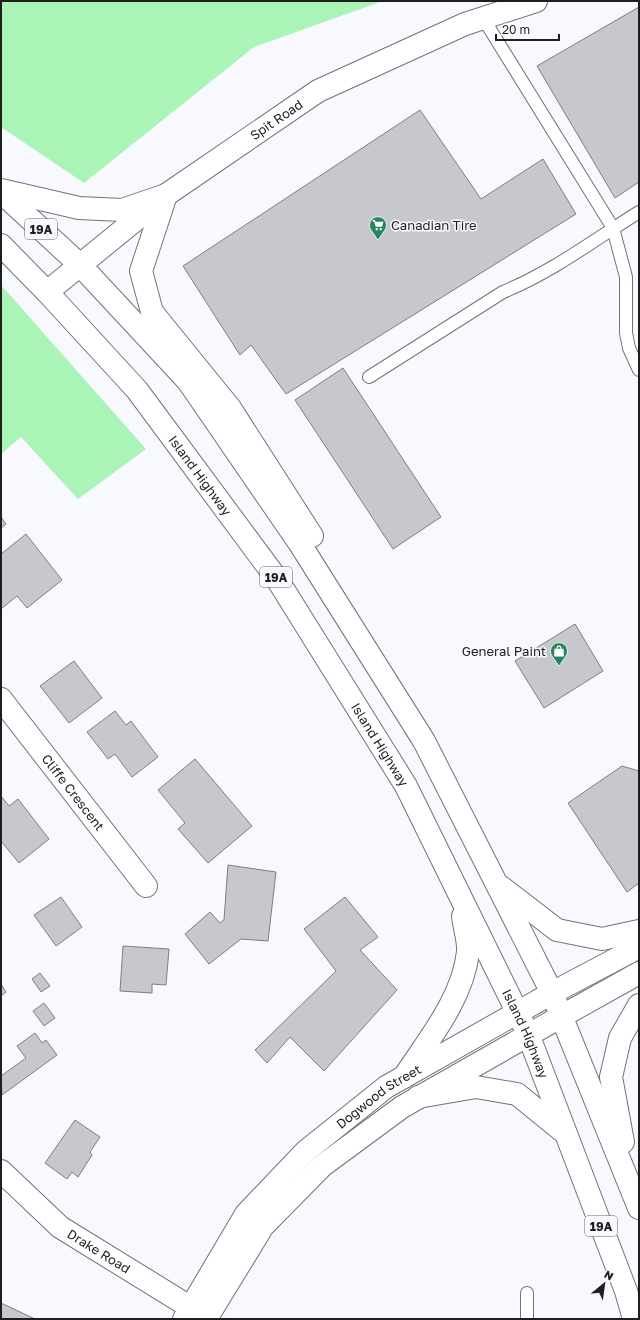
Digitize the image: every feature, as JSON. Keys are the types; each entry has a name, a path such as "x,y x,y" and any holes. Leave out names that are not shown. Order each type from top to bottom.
{"main road":[{"name":"Spit Road","path":"47,292 81,266 166,195 318,91 464,24 536,1"},
{"path":"1,191 80,208 122,210 166,195"},
{"name":"19A","path":"1,191 81,266 188,381 300,544 348,620 424,741 552,993 635,1198"},
{"path":"166,195 141,271 152,312 230,408 318,545 348,620"},
{"name":"Island Highway","path":"1,246 47,292 137,390 277,579 406,786 528,1034 626,1291 634,1319"},
{"name":"Cliffe Crescent","path":"1,699 146,886"},
{"path":"495,882 557,930 602,939 639,931"},
{"path":"404,1077 443,1018 461,980 468,951 459,893"},
{"name":"Dogwood Street","path":"200,1316 246,1214 306,1151 386,1087 552,993 639,947"},
{"name":"Dogwood Street","path":"200,1316 262,1226 322,1166 402,1107 418,1097 639,973"},
{"path":"635,1198 611,1077 620,1038 639,1005"},
{"path":"418,1097 476,1087 517,1094 566,1133"},
{"name":"Drake Road","path":"1,1171 60,1226 200,1316"}],"lane":[{"path":"483,18 613,228 626,277 626,333 628,348 639,370"},
{"path":"369,377 503,292 528,282 589,246 613,228 639,212"},
{"path":"527,1293 527,1319"}],"green space":[{"path":"1,1 383,1 254,47 84,183 1,127"},
{"path":"1,285 146,449 78,499 21,437 1,454"}],"building":[{"path":"639,7 639,182 615,198 537,66"},
{"name":"Canadian Tire","path":"420,110 481,199 543,159 576,214 286,394 251,345 240,355 183,266"},
{"path":"343,368 441,517 393,549 295,400"},
{"path":"1,517 6,524 1,528"},
{"path":"26,534 62,580 27,608 17,596 1,609 1,554"},
{"name":"General Paint","path":"575,624 603,671 544,708 515,661"},
{"path":"74,661 102,698 69,723 40,686"},
{"path":"115,711 126,725 131,721 158,757 132,777 115,754 108,759 87,732"},
{"path":"195,759 252,826 208,863 178,829 185,823 158,790"},
{"path":"622,766 639,771 639,883 627,892 568,803"},
{"path":"1,796 9,806 18,799 49,839 19,863 1,841"},
{"path":"228,865 276,872 268,941 241,939 209,964 185,934 210,912 220,923 224,920"},
{"path":"61,897 82,927 56,946 34,915"},
{"path":"345,897 378,937 360,950 397,990 324,1071 290,1037 267,1063 255,1050 336,971 304,929"},
{"path":"123,946 169,949 166,985 152,984 152,993 120,991"},
{"path":"40,973 50,986 41,992 32,979"},
{"path":"1,984 6,992 1,996"},
{"path":"44,1003 55,1018 44,1026 33,1011"},
{"path":"35,1033 42,1043 46,1040 57,1055 2,1095 1,1076 26,1058 17,1046"},
{"path":"75,1120 100,1137 90,1152 92,1155 78,1177 72,1172 67,1179 45,1163"},
{"path":"1,1303 35,1319 1,1319"}],"place":[{"name":"Canadian Tire","path":"378,240"},
{"name":"General Paint","path":"559,666"}]}
